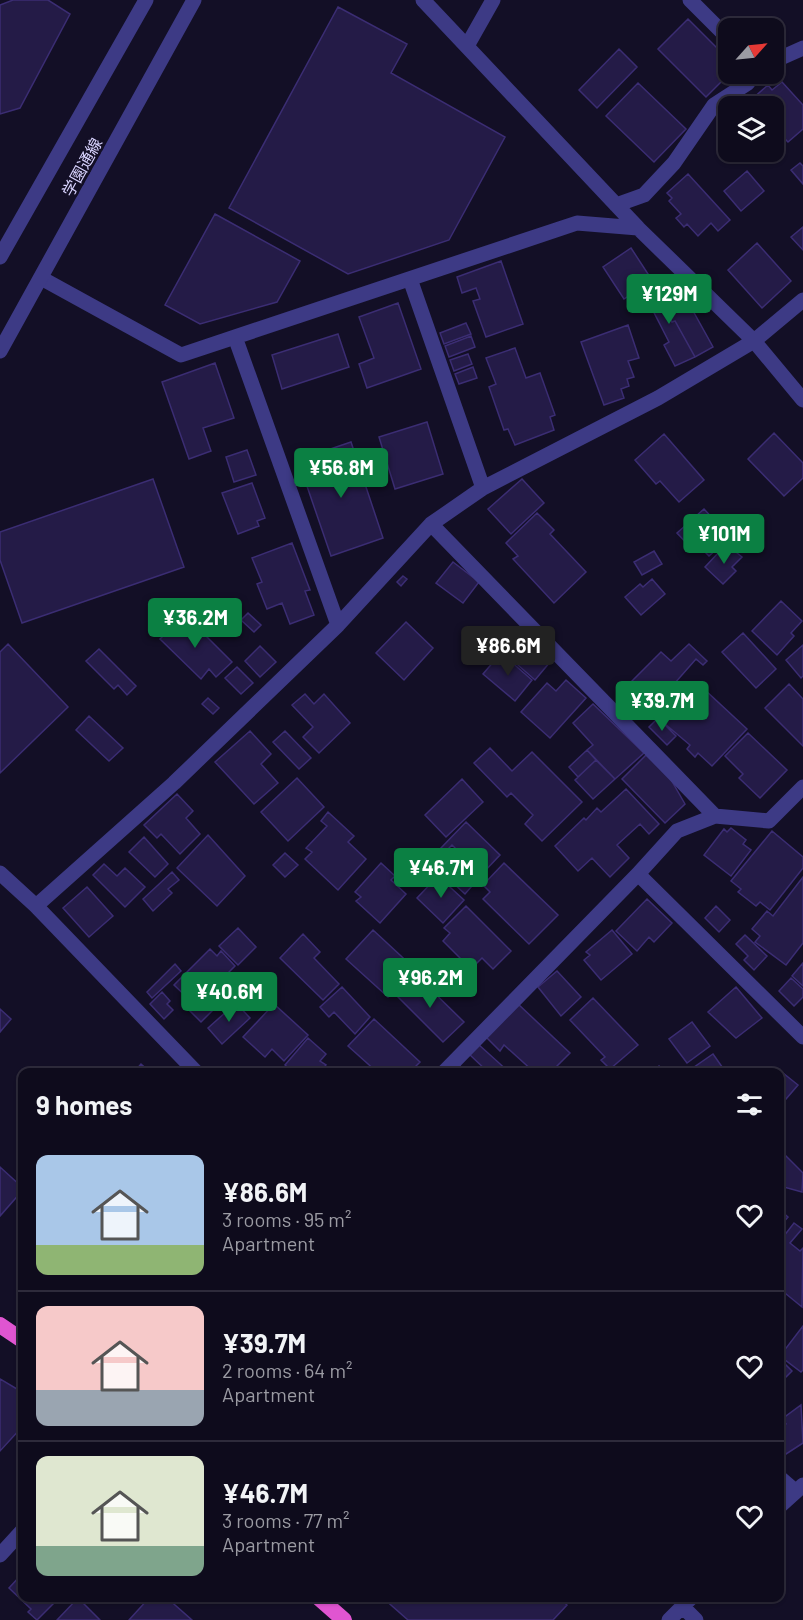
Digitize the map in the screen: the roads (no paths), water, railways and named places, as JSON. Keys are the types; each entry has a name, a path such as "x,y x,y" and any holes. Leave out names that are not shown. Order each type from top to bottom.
{"highway":[{"path":"0,1325 18,1337"},
{"path":"324,1602 344,1620"}],"street":[{"name":"学園通線","path":"0,257 146,0"},
{"name":"学園通線","path":"0,351 194,0"},
{"path":"423,0 638,228 754,341 803,400"},
{"path":"467,46 493,0"},
{"path":"693,1 718,27"},
{"path":"784,57 803,48"},
{"path":"616,205 644,195 674,163 714,105 746,84"},
{"path":"41,278 181,355 577,223 638,228"},
{"path":"410,279 483,488"},
{"path":"36,906 174,783 338,625 431,524 483,488 658,398 754,341 803,300"},
{"path":"235,337 338,625"},
{"path":"431,524 715,816"},
{"path":"448,1068 677,831 715,816 770,821 803,787"},
{"path":"0,873 36,906 192,1068"},
{"path":"638,873 803,1037"},
{"path":"784,1480 799,1488 784,1502"},
{"path":"0,1555 18,1535"},
{"path":"669,1620 686,1602 696,1620"}]}
